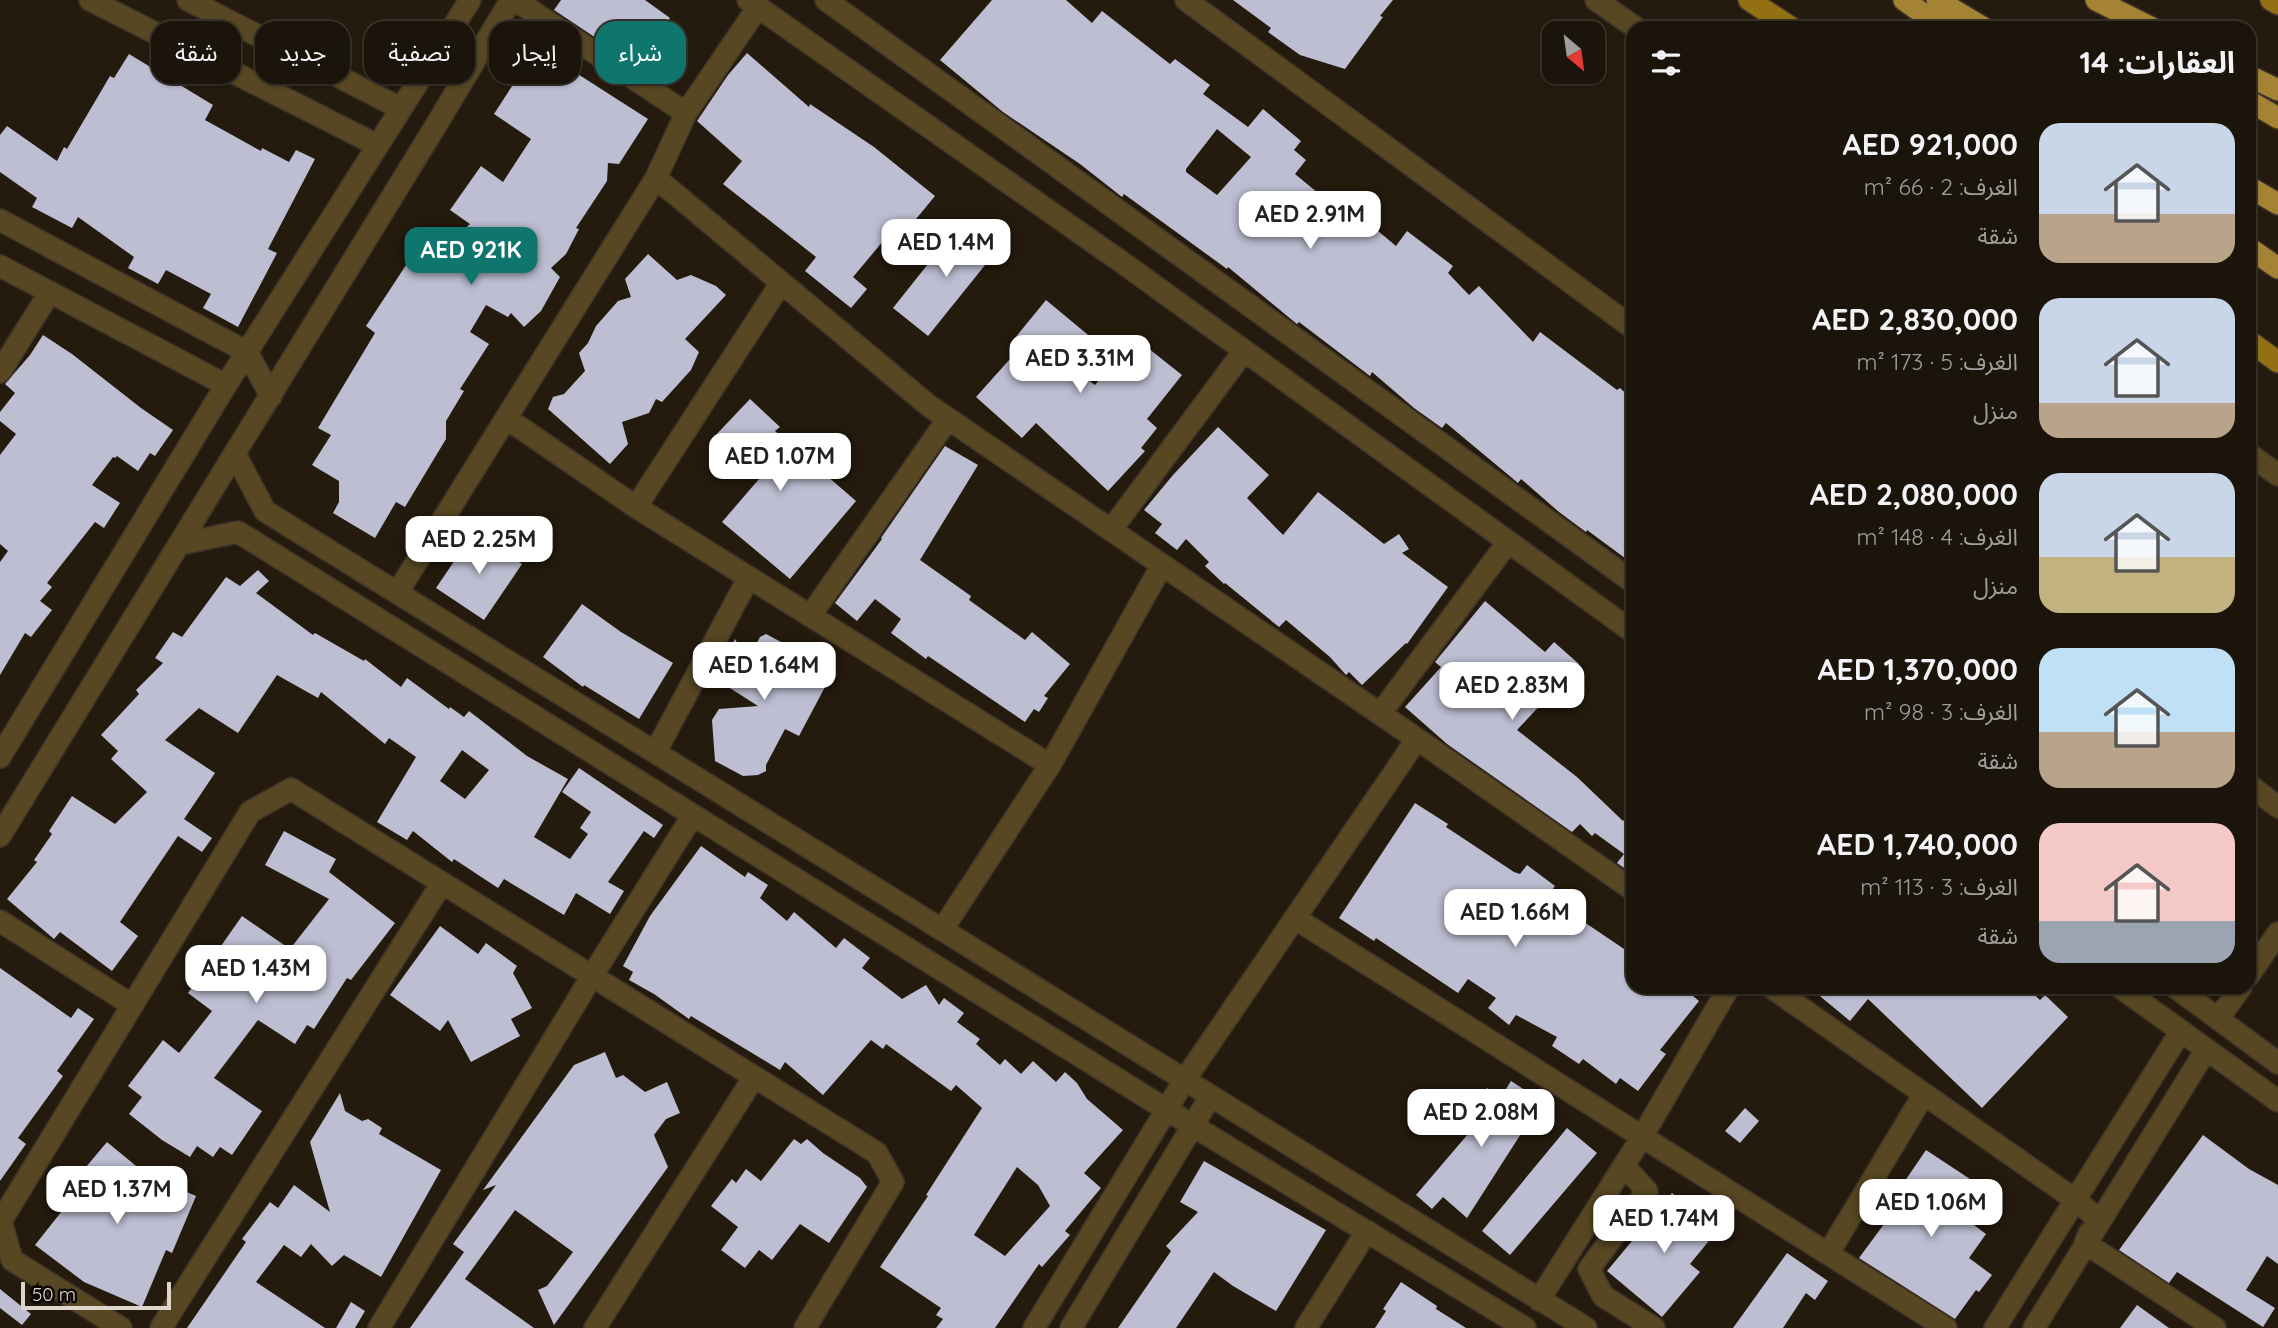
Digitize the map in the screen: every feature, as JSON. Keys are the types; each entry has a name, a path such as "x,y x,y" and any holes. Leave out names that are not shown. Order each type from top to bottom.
{"highway":[{"path":"1904,0 1933,21"},
{"path":"1937,0 1972,21"},
{"path":"2076,0 2112,21"},
{"path":"2096,0 2138,21"},
{"path":"2256,79 2278,90"},
{"path":"2256,105 2278,118"},
{"path":"2256,191 2278,204"},
{"path":"2256,253 2278,268"}],"main road":[{"path":"1749,0 1781,21"},
{"path":"2271,0 2278,4"},
{"path":"2256,346 2278,362"}],"street":[{"path":"90,0 377,145"},
{"path":"188,0 400,108"},
{"path":"0,757 226,385 470,0"},
{"path":"0,836 513,0 686,113"},
{"path":"826,0 1626,577"},
{"path":"1186,0 1626,323"},
{"path":"1596,0 1626,21"},
{"path":"397,593 656,178 686,113 753,4 1244,351 1626,627"},
{"path":"656,178 947,419 1417,739 1626,885"},
{"path":"0,220 247,352 271,396"},
{"path":"0,266 226,385"},
{"path":"636,507 781,283"},
{"path":"0,372 50,292"},
{"path":"1111,530 1244,351"},
{"path":"506,418 636,507 1050,765"},
{"path":"810,616 947,419"},
{"path":"235,454 265,511 1586,1328"},
{"path":"2256,459 2278,475"},
{"path":"180,544 238,532 1167,1110 1525,1328"},
{"path":"1380,714 1508,542"},
{"path":"942,930 1050,765 1162,565"},
{"path":"656,751 749,578"},
{"path":"1034,1328 1184,1081 1417,739"},
{"path":"121,1328 12,1260 1,1221 250,812 291,789 877,1153 893,1182 805,1328"},
{"path":"2256,790 2278,807"},
{"path":"379,1328 693,815"},
{"path":"161,1328 442,883"},
{"path":"1296,919 1945,1328"},
{"path":"0,921 132,1005"},
{"path":"2256,965 2278,933"},
{"path":"1539,1300 1642,1137 1725,994"},
{"path":"1781,994 2077,1201 2100,1221"},
{"path":"2130,994 2278,1101"},
{"path":"2184,994 2278,1063"},
{"path":"2218,1019 2236,994"},
{"path":"1995,1328 2181,1031"},
{"path":"2085,1243 2206,1049"},
{"path":"596,1328 754,1077"},
{"path":"1828,1254 1924,1094"},
{"path":"1071,1328 1210,1097"},
{"path":"1624,1166 1647,1191 1589,1269 1603,1296 1654,1328"},
{"path":"2034,1328 2091,1233 2077,1201"},
{"path":"1306,1328 1367,1231"},
{"path":"2085,1243 2215,1328"}],"building":[{"path":"561,0 645,0 670,18 668,21 595,21 595,37 581,28 581,21 570,21 554,10"},
{"path":"992,0 1066,0 1092,23 1102,11 1170,64 1175,59 1210,85 1203,94 1248,127 1263,109 1301,141 1294,150 1306,160 1295,174 1324,198 1330,191 1396,246 1407,231 1453,266 1448,273 1469,295 1479,286 1533,342 1540,332 1617,390 1620,388 1626,394 1626,559 1559,512 1521,479 1518,483 1446,423 1442,428 1372,372 1370,376 1299,322 1297,324 1228,267 1227,269 1124,194 1122,197 1080,164 1003,112 940,60","holes":["1217,129 1251,157 1217,195 1186,172"]},
{"path":"1233,0 1393,0 1345,69 1300,55 1268,32 1271,28"},
{"path":"747,53 809,107 810,104 874,147 935,196 893,247 884,240 853,277 867,289 851,308 805,271 816,257 723,184 742,161 697,121 728,75"},
{"path":"129,54 151,67 151,84 178,84 213,105 205,120 261,151 262,148 289,162 296,150 315,159 268,249 277,253 238,327 203,308 211,294 166,270 158,284 128,268 134,257 78,217 72,228 32,207 37,198 0,172 0,135 7,126 57,161 64,147 67,149 110,76 114,78"},
{"path":"581,76 648,119 619,164 608,163 607,181 576,228 579,229 566,254 551,268 560,277 541,311 524,327 511,313 508,317 486,305 470,332 489,344 460,389 464,391 446,421 446,439 405,507 396,502 375,538 333,513 339,502 339,481 312,465 331,435 318,428 375,333 366,326 412,256 430,234 446,247 470,224 450,210 481,166 503,182 531,139 494,114 513,84 581,84"},
{"path":"959,225 982,242 989,233 1002,244 928,336 893,308"},
{"path":"648,254 677,280 691,275 716,286 726,295 685,339 699,352 691,370 662,402 656,399 649,413 622,422 628,444 610,464 548,409 553,397 564,394 585,371 579,353 588,343 596,326 618,301 631,297 625,279"},
{"path":"1046,300 1093,339 1071,367 1095,385 1134,337 1182,375 1147,419 1157,428 1141,448 1145,451 1108,491 1036,423 1022,438 976,397 1019,349 1011,343"},
{"path":"43,335 173,430 155,456 150,453 138,471 117,456 113,457 92,485 120,503 104,528 95,522 47,583 52,587 40,601 52,610 31,637 25,633 0,675 0,562 8,551 0,544 0,455 16,434 0,421 0,412 15,393 5,384"},
{"path":"750,399 780,427 775,431 856,501 790,579 722,522 759,479 714,437"},
{"path":"1218,427 1269,475 1247,498 1283,535 1318,492 1384,544 1399,534 1409,549 1402,553 1448,587 1407,644 1362,685 1349,672 1346,675 1330,657 1286,620 1279,627 1224,584 1205,566 1209,562 1186,539 1177,550 1155,533 1162,524 1144,510"},
{"path":"945,446 978,465 920,560 971,596 969,600 1025,640 1032,632 1070,664 1044,696 1048,698 1039,712 1034,709 1025,722 928,656 926,659 891,633 901,619 875,599 857,621 835,603"},
{"path":"474,532 522,564 484,620 436,588"},
{"path":"258,570 269,581 256,593 313,635 315,633 364,661 365,659 401,687 407,678 464,717 469,711 527,756 568,779 534,837 570,859 588,834 580,828 591,812 562,792 579,768 663,825 654,838 644,831 608,882 624,891 610,914 576,893 564,915 504,879 498,888 454,859 452,862 413,831 407,840 377,822 416,757 389,738 385,744 321,692 318,698 277,675 238,733 199,708 165,740 215,773 184,819 212,838 202,852 178,836 120,922 138,936 112,971 60,932 54,939 7,899 37,862 34,860 52,834 49,831 72,796 115,824 147,792 111,759 118,751 101,735 139,694 136,690 163,663 155,658 173,632 182,637 226,577 240,586","holes":["462,750 489,770 465,799 440,781"]},
{"path":"1485,601 1545,652 1554,642 1579,664 1517,730 1577,777 1623,821 1626,817 1626,869 1617,863 1624,854 1595,833 1592,836 1580,824 1572,832 1447,744 1405,707 1441,667 1435,662"},
{"path":"582,604 621,632 673,663 639,719 584,685 583,687 543,657"},
{"path":"766,634 834,670 799,736 785,729 766,765 766,771 758,775 743,776 715,761 712,720 719,709 758,706 711,676 724,651 728,653 735,639 747,661 760,637"},
{"path":"1415,803 1514,872 1520,874 1527,865 1555,886 1547,897 1626,950 1626,994 1690,994 1699,1001 1660,1050 1666,1054 1638,1091 1620,1078 1616,1084 1583,1059 1579,1064 1552,1046 1557,1037 1516,1015 1509,1025 1488,1008 1496,998 1468,979 1458,993 1376,938 1374,941 1339,918"},
{"path":"284,831 336,859 329,872 395,923 351,980 347,978 314,1029 307,1025 295,1044 258,1020 214,1078 262,1111 232,1155 220,1147 213,1157 197,1146 190,1157 162,1140 129,1114 142,1097 128,1086 163,1040 179,1053 212,1011 188,993 242,916 290,949 329,899 265,865"},
{"path":"701,846 745,877 748,872 768,885 760,898 787,921 794,912 836,948 844,938 870,958 862,968 902,999 926,985 939,1005 944,998 964,1013 957,1022 980,1039 976,1044 1000,1065 1005,1059 1021,1074 1033,1061 1056,1082 1065,1072 1077,1083 1087,1099 1123,1130 1084,1173 1101,1188 1065,1231 1070,1235 1042,1267 1039,1264 995,1328 936,1328 943,1319 936,1315 941,1308 880,1267 982,1108 956,1085 951,1091 886,1044 883,1049 871,1040 823,1095 785,1062 780,1070 691,1016 689,1019 629,980 633,972 623,966 650,916","holes":["1017,1167 1038,1185 1050,1206 1005,1256 974,1235"]},
{"path":"440,926 478,954 486,943 517,966 513,973 532,1008 511,1019 520,1036 471,1062 448,1020 440,1031 390,995"},
{"path":"0,968 71,1018 78,1008 94,1019 57,1071 63,1076 18,1138 26,1144 0,1181"},
{"path":"1817,994 2034,994 2040,1000 2045,995 2068,1017 1982,1108 1868,999 1850,1021"},
{"path":"605,1052 616,1078 623,1075 645,1092 667,1082 680,1113 666,1119 654,1135 668,1167 554,1325 538,1290 547,1286 573,1252 515,1210 465,1279 534,1328 410,1328 464,1252 453,1244 496,1185 483,1190 574,1065"},
{"path":"1511,1081 1542,1101 1467,1218 1443,1197 1432,1209 1416,1195 1468,1134 1460,1129 1487,1088 1501,1097"},
{"path":"340,1093 345,1111 362,1121 368,1119 382,1128 379,1134 441,1170 381,1277 344,1255 332,1266 311,1244 301,1257 284,1245 256,1282 325,1328 187,1328 246,1242 242,1239 270,1202 278,1208 294,1185 330,1212 310,1142"},
{"path":"1745,1108 1759,1121 1740,1143 1725,1131"},
{"path":"1567,1128 1597,1153 1510,1255 1482,1231"},
{"path":"2203,1135 2249,1169 2278,1185 2278,1264 2267,1256 2246,1290 2275,1308 2263,1327 2177,1272 2169,1283 2119,1250"},
{"path":"794,1139 801,1144 807,1139 860,1178 867,1187 829,1243 800,1224 772,1260 759,1250 745,1268 721,1250 738,1227 711,1206 732,1179 736,1183 746,1169 761,1181"},
{"path":"107,1142 147,1175 196,1196 172,1253 166,1250 142,1307 84,1282 35,1245 77,1192 70,1186"},
{"path":"1926,1150 1973,1181 1954,1210 1986,1234 1969,1258 1992,1275 1979,1292 1976,1290 1955,1319 1859,1258 1901,1201 1894,1197"},
{"path":"1204,1161 1326,1230 1276,1311 1214,1272 1176,1328 1118,1328 1171,1251 1166,1246 1198,1212 1180,1202"},
{"path":"1672,1193 1717,1231 1690,1264 1700,1272 1662,1317 1607,1271"},
{"path":"1787,1253 1828,1281 1815,1300 1806,1293 1783,1328 1733,1328"},
{"path":"1401,1282 1466,1328 1375,1328 1386,1311 1383,1309"},
{"path":"0,1289 31,1314 22,1325 0,1308"},
{"path":"351,1302 365,1311 355,1328 336,1328"},
{"path":"2137,1305 2169,1328 2120,1328"}]}
